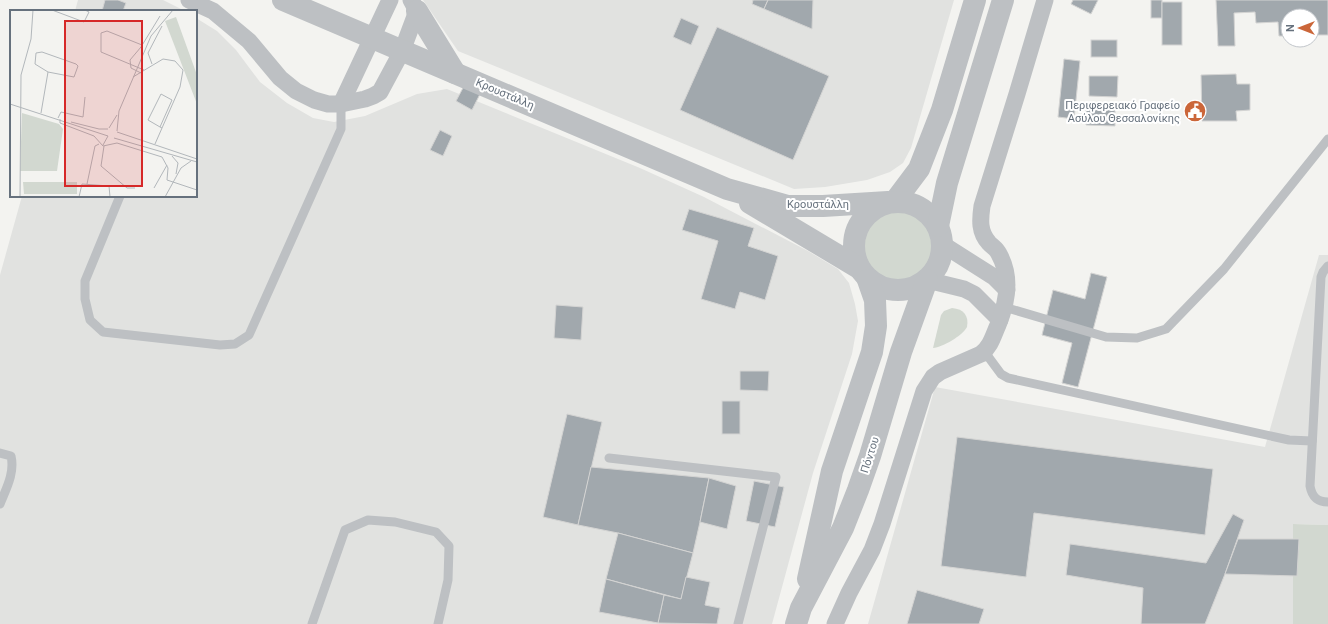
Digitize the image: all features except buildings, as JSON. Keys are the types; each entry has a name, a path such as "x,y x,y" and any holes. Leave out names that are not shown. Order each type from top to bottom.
{"street":[{"name":"Κρουστάλλη","path":"282,0 727,189 788,206 824,206 891,202"},
{"path":"341,104 390,0"},
{"path":"891,202 919,169 942,110 975,0"},
{"path":"864,274 879,287 891,290 904,290 917,286 927,280 939,263 942,253 940,235 947,183 1003,0"},
{"path":"835,624 849,593 872,550 882,524 924,391 933,377 940,372 984,351 990,345 1002,313 1007,290 1005,268 996,249 983,235 980,224 980,216 1045,0"},
{"path":"194,6 213,11 249,41 280,78 296,91 314,100 328,104 341,104 365,99 380,92 402,51 414,5"},
{"path":"414,5 455,73"},
{"name":"Κρουστάλλη","path":"727,189 864,274"},
{"path":"799,616 832,471 872,352 876,326 875,300 864,274 853,254 853,238 859,224 866,214 876,206 891,202 912,203 927,212 940,235 994,277 1007,290"},
{"path":"927,280 964,289 1002,313"},
{"name":"Πόντου","path":"799,616 843,528 858,490 870,456 901,352 927,280"}],"lane":[{"path":"120,197 85,281 85,299 90,320 103,332 220,345 235,344 249,334 341,129 341,104"},
{"path":"1002,313 1106,337 1137,338 1166,330 1224,269 1328,139"},
{"path":"1328,266 1321,277 1310,486 1314,497 1319,501 1328,502"},
{"path":"984,351 1001,374 1008,378 1289,440 1312,441"},
{"path":"0,453 11,456 13,464 0,504"},
{"path":"609,458 776,477 738,624"},
{"path":"312,624 345,530 368,520 395,522 436,532 449,546 448,580 438,624"}],"shaded area":[{"path":"78,0 163,0 183,10 75,10"},
{"path":"423,0 954,0 911,148 903,163 890,172 867,180 825,187 794,189 458,51"},
{"path":"197,19 217,31 236,50 260,82 287,103 313,118 334,122 365,116 417,94 447,89 640,168 704,197 808,251 838,269 849,283 858,321 852,354 813,473 772,624 0,624 0,275 22,197 197,197"},
{"path":"900,208 914,211 927,219 935,232 938,246 935,260 927,273 914,281 900,284 886,281 873,273 865,260 862,246 865,232 873,219 886,211"},
{"path":"1319,255 1328,255 1328,525 1293,524 1293,624 868,624 935,387 1265,447"},
{"path":"952,308 960,310 965,314 967,327 961,334 952,340 942,346 933,348 941,315 944,311"},
{"path":"1293,524 1328,525 1328,624 1293,624"}],"place":[{"name":"Περιφερειακό Γραφείο Ασύλου Θεσσαλονίκης","path":"1195,111"}]}
